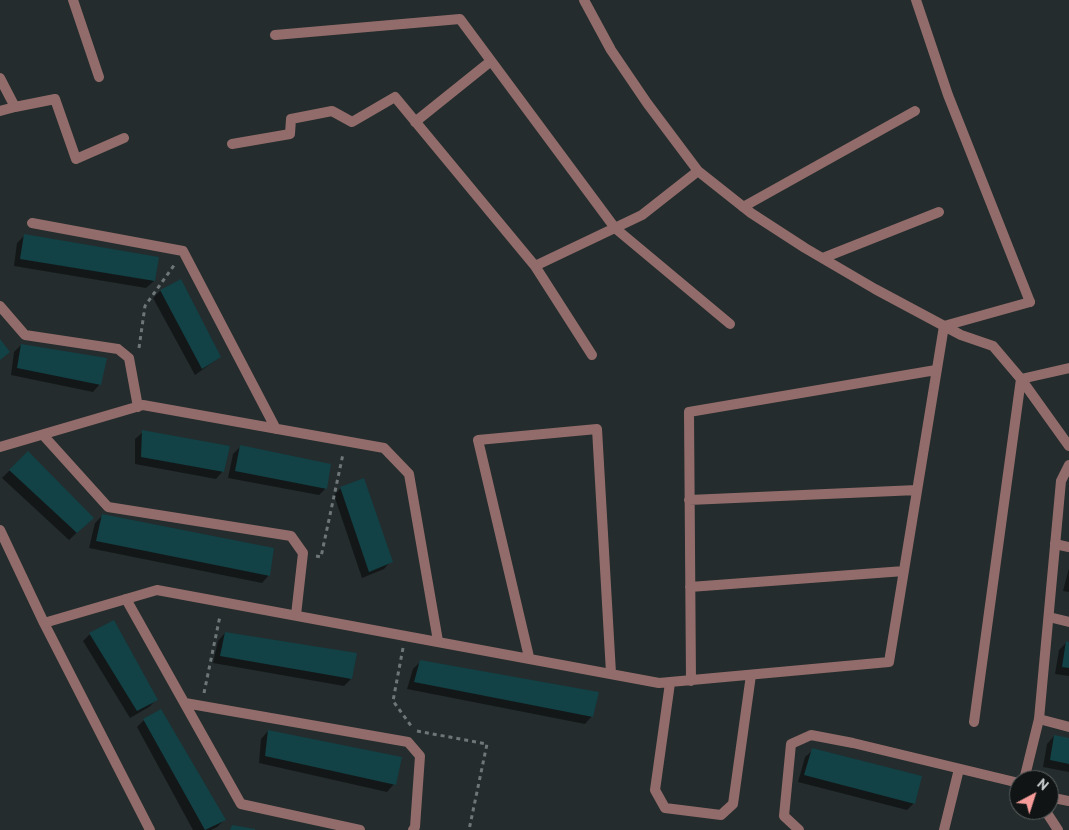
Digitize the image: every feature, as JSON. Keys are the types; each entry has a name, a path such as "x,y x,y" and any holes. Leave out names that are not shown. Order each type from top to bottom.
{"street":[{"path":"73,0 99,77"},
{"path":"584,0 611,50 647,103 698,171 744,207 823,258 961,335 993,346 1020,379 1069,446"},
{"path":"916,0 948,96 1030,302 944,326"},
{"path":"275,34 460,19 615,228 730,324"},
{"path":"415,122 491,61"},
{"path":"0,78 15,107"},
{"path":"232,144 290,134 290,120 332,111 352,122 395,97 535,266 592,355"},
{"path":"0,111 55,99 76,159 124,138"},
{"path":"744,207 915,112"},
{"path":"535,266 642,215 698,171"},
{"path":"823,258 939,212"},
{"path":"32,223 183,251 276,429"},
{"path":"0,306 25,336 118,349 129,358 138,407"},
{"path":"44,623 157,590 529,657 659,683 889,662 944,326"},
{"path":"1020,379 1069,368"},
{"path":"691,680 688,412 936,370"},
{"path":"974,722 1020,379"},
{"path":"0,447 144,405 384,448 409,474 438,641"},
{"path":"529,657 478,440 597,429 611,673"},
{"path":"43,434 108,507 290,536 303,553 296,615"},
{"path":"1026,770 1039,719 1061,480 1069,465"},
{"path":"689,500 917,490"},
{"path":"0,530 44,623 150,830"},
{"path":"1055,544 1069,547"},
{"path":"690,587 904,571"},
{"path":"126,599 241,804 360,830"},
{"path":"1049,616 1069,622"},
{"path":"670,683 655,790 665,808 721,815 733,804 750,675"},
{"path":"185,703 408,742 420,756 416,826 413,830"},
{"path":"1039,719 1069,726"},
{"path":"799,830 784,816 791,744 811,735 854,742 1009,781"},
{"path":"944,830 959,769"}],"path":[{"path":"138,354 145,306 183,251"},
{"path":"303,553 321,558 346,441"},
{"path":"201,706 222,602"},
{"path":"405,635 394,701 414,730 487,744 469,830"}],"building":[{"path":"24,234 159,257 155,281 20,259"},
{"path":"181,279 221,357 202,369 160,290"},
{"path":"0,339 10,352 0,360"},
{"path":"21,344 107,358 101,385 17,368"},
{"path":"142,430 230,446 224,472 141,457"},
{"path":"240,445 331,464 327,489 235,471"},
{"path":"28,451 94,518 77,533 9,470"},
{"path":"364,478 393,562 369,572 340,487"},
{"path":"102,514 274,548 270,576 96,541"},
{"path":"114,620 158,700 137,711 89,633"},
{"path":"225,632 357,653 352,679 220,656"},
{"path":"1066,641 1069,642 1069,668 1062,667"},
{"path":"420,660 599,692 593,717 414,682"},
{"path":"161,709 226,820 205,830 143,719"},
{"path":"268,730 402,757 396,785 265,756"},
{"path":"1054,735 1069,738 1069,764 1050,760"},
{"path":"812,748 922,776 915,804 804,775"},
{"path":"232,825 255,829 255,830 230,830"}]}
